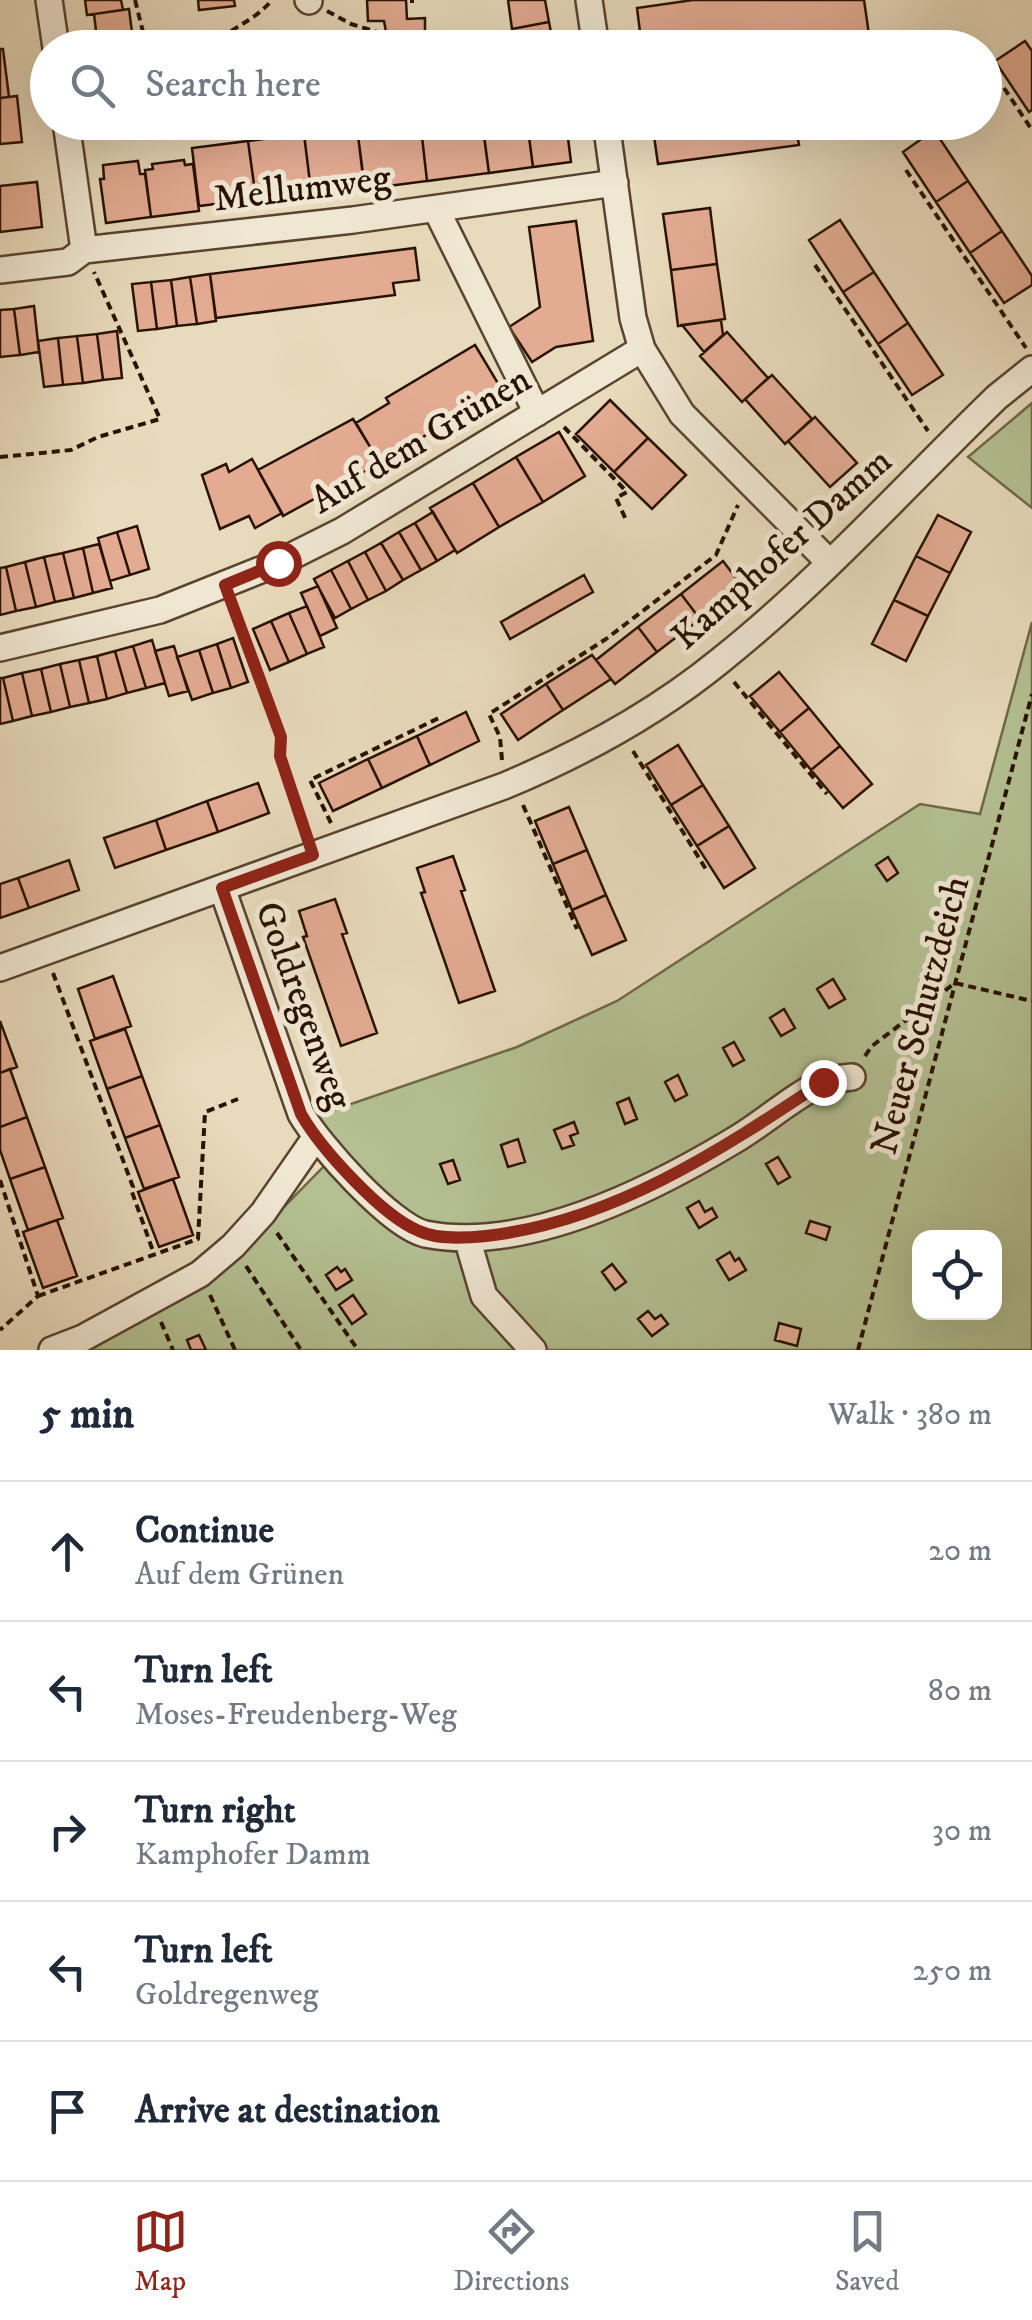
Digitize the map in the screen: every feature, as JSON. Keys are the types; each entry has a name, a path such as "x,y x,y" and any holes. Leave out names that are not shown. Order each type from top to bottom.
{"street":[{"path":"49,0 53,30"},
{"path":"590,0 594,30"},
{"path":"69,140 84,250"},
{"path":"609,140 632,318 642,350 682,414 829,562"},
{"name":"Mellumweg","path":"0,270 68,262 84,250 436,209 615,183"},
{"path":"436,209 544,409"},
{"name":"Auf dem Grünen","path":"0,648 160,610 342,531 642,350"},
{"name":"Kamphofer Damm","path":"0,968 514,782 622,729 718,663 1032,368"},
{"name":"Goldregenweg","path":"222,888 301,1114 314,1138 394,1218 422,1233 468,1238 510,1233 574,1217 643,1189 732,1142 823,1082 852,1077"},
{"path":"52,1350 82,1338 200,1274 263,1213 314,1138"},
{"path":"468,1238 484,1296 532,1350"}],"path":[{"path":"135,0 146,30"},
{"path":"235,30 257,17 272,0"},
{"path":"308,1 371,30"},
{"path":"1004,88 1032,130"},
{"path":"906,170 1032,358"},
{"path":"0,457 70,450 98,437 160,419 84,250"},
{"path":"816,265 942,450"},
{"path":"544,409 627,492 616,498 627,522"},
{"path":"577,929 502,761 500,737 489,714 606,639 716,555 748,481"},
{"path":"225,585 281,737 280,756 313,855"},
{"path":"718,663 827,794"},
{"name":"Neuer Schutzdeich","path":"858,1350 1032,694"},
{"path":"339,846 310,780 439,718"},
{"path":"622,729 707,871"},
{"path":"46,952 154,1254"},
{"path":"852,1077 872,1046 956,983 1032,1001"},
{"path":"0,1330 38,1296 198,1238 204,1112 238,1099"},
{"path":"0,1180 38,1296"},
{"path":"263,1213 358,1350"},
{"path":"233,1246 300,1350"},
{"path":"200,1274 235,1350"}],"green space":[{"path":"1032,403 1032,508 968,457"},
{"path":"1032,622 1032,1350 74,1350 230,1262 324,1166 313,1117 517,1047 617,1001 920,804 980,814"}],"building":[{"path":"85,0 121,0 123,10 87,15"},
{"path":"198,0 234,0 235,6 199,10"},
{"path":"367,0 406,0 407,19 425,18 425,30 386,30 384,21 368,21"},
{"path":"508,0 545,0 549,22 512,29"},
{"path":"693,0 864,0 868,30 640,30 637,8"},
{"path":"129,9 132,30 96,30 94,14"},
{"path":"549,22 551,30 512,30"},
{"path":"1025,41 1032,51 1029,112 1002,72 1002,56"},
{"path":"0,49 9,97 0,98"},
{"path":"17,96 22,142 0,144 0,98"},
{"path":"305,140 359,140 364,185 311,191"},
{"path":"305,140 311,191 256,199 248,141"},
{"path":"359,140 422,140 427,181 365,189"},
{"path":"422,140 484,140 489,173 427,181"},
{"path":"485,140 529,140 533,167 489,173"},
{"path":"529,140 568,140 571,162 533,167"},
{"path":"655,140 798,140 799,145 658,164"},
{"path":"920,140 941,140 968,181 936,202 903,152"},
{"path":"248,141 256,199 199,206 192,148"},
{"path":"184,160 185,165 193,164 199,211 151,217 145,170 153,169 152,164"},
{"path":"138,161 140,174 145,174 151,217 106,223 100,179 104,179 103,165"},
{"path":"968,181 1002,231 970,253 936,202"},
{"path":"37,182 42,227 0,232 0,186"},
{"path":"710,208 717,264 671,270 663,214"},
{"path":"840,220 874,272 843,292 809,240"},
{"path":"576,221 593,341 556,347 532,362 509,327 540,307 529,227"},
{"path":"1002,231 1032,276 1032,285 1004,303 970,253"},
{"path":"415,248 419,280 393,283 395,295 216,318 210,274"},
{"path":"717,264 725,319 678,326 671,270"},
{"path":"874,272 908,323 878,344 843,292"},
{"path":"210,274 216,321 197,324 190,277"},
{"path":"190,277 197,324 177,326 171,280"},
{"path":"171,280 177,326 157,329 151,282"},
{"path":"151,282 157,329 138,331 132,284"},
{"path":"34,306 39,352 20,355 14,309"},
{"path":"14,309 20,355 0,357 0,310"},
{"path":"721,320 723,335 704,352 682,325"},
{"path":"908,323 943,375 912,395 878,344"},
{"path":"117,331 122,378 103,380 97,334"},
{"path":"727,332 768,378 742,402 700,356"},
{"path":"97,334 103,380 83,383 77,336"},
{"path":"77,336 83,383 63,385 58,338"},
{"path":"58,338 63,385 44,387 38,341"},
{"path":"475,345 502,390 413,443 416,449 383,469 356,423 389,403 386,398"},
{"path":"772,375 812,419 785,444 745,399"},
{"path":"610,400 648,438 614,472 576,434"},
{"path":"815,417 857,463 830,487 788,441"},
{"path":"353,419 380,463 283,516 258,470"},
{"path":"559,432 585,476 543,502 516,457"},
{"path":"648,438 686,475 652,509 614,472"},
{"path":"516,457 543,502 499,527 473,483"},
{"path":"252,459 282,513 255,528 249,516 220,529 202,475 226,464 229,472"},
{"path":"473,483 499,527 457,553 430,508"},
{"path":"433,512 455,550 437,561 415,523"},
{"path":"938,515 971,532 950,573 916,556"},
{"path":"415,523 437,561 421,570 399,532"},
{"path":"137,526 149,569 130,575 117,532"},
{"path":"117,532 130,575 110,581 98,538"},
{"path":"399,532 421,570 403,580 381,543"},
{"path":"381,543 403,580 386,591 365,552"},
{"path":"99,544 112,588 93,593 83,548"},
{"path":"83,548 93,593 74,598 63,553"},
{"path":"365,552 386,591 368,600 348,561"},
{"path":"63,553 74,598 55,602 44,557"},
{"path":"916,556 950,573 928,616 894,600"},
{"path":"44,557 55,602 36,607 25,562"},
{"path":"348,561 368,600 351,609 331,570"},
{"path":"723,561 742,586 700,619 681,594"},
{"path":"25,562 36,607 16,611 6,567"},
{"path":"6,567 16,611 0,615 0,568"},
{"path":"331,570 351,609 335,618 314,579"},
{"path":"584,575 593,592 510,639 501,622"},
{"path":"318,586 337,628 320,636 301,593"},
{"path":"681,594 700,619 657,652 638,627"},
{"path":"894,600 928,616 906,661 872,644"},
{"path":"307,606 324,647 307,654 289,613"},
{"path":"289,613 307,654 289,662 271,621"},
{"path":"271,621 289,662 270,670 253,629"},
{"path":"638,627 657,652 615,684 596,660"},
{"path":"233,638 248,682 231,688 217,644"},
{"path":"152,640 165,683 146,688 133,646"},
{"path":"217,644 231,688 213,693 199,650"},
{"path":"133,646 146,688 127,693 115,651"},
{"path":"174,646 188,691 169,696 155,651"},
{"path":"199,650 213,693 192,700 177,657"},
{"path":"115,651 127,693 107,699 97,656"},
{"path":"592,655 611,679 563,710 546,684"},
{"path":"97,656 107,699 89,703 79,660"},
{"path":"79,660 89,703 70,707 60,664"},
{"path":"60,664 70,707 51,712 41,669"},
{"path":"41,669 51,712 32,716 22,673"},
{"path":"779,672 809,708 780,732 750,696"},
{"path":"22,673 32,716 13,721 3,678"},
{"path":"0,678 13,721 0,724"},
{"path":"546,684 563,710 518,740 501,714"},
{"path":"809,708 840,746 811,770 780,732"},
{"path":"466,712 479,741 430,765 417,736"},
{"path":"417,736 430,765 382,788 368,759"},
{"path":"678,745 703,785 671,805 646,765"},
{"path":"840,746 872,784 843,808 811,770"},
{"path":"368,759 382,788 333,811 319,783"},
{"path":"258,783 269,813 218,832 207,801"},
{"path":"703,785 729,826 697,846 671,805"},
{"path":"207,801 218,832 166,850 156,820"},
{"path":"569,807 587,850 553,864 535,821"},
{"path":"156,820 166,850 115,868 104,838"},
{"path":"729,826 755,868 724,888 697,846"},
{"path":"587,850 606,895 572,910 553,864"},
{"path":"453,856 495,991 459,1003 421,893 425,892 417,868"},
{"path":"888,857 898,873 887,881 876,865"},
{"path":"69,860 79,890 29,908 18,878"},
{"path":"18,878 29,908 0,918 0,884"},
{"path":"606,895 626,940 592,955 572,910"},
{"path":"335,899 347,933 342,934 377,1033 341,1046 303,937 307,936 299,911"},
{"path":"113,976 131,1026 95,1039 78,989"},
{"path":"833,979 845,999 829,1008 817,989"},
{"path":"784,1009 795,1028 781,1036 770,1018"},
{"path":"0,1021 17,1067 0,1073"},
{"path":"125,1029 142,1076 107,1089 90,1041"},
{"path":"734,1042 744,1060 733,1066 723,1048"},
{"path":"10,1069 27,1117 0,1127 0,1073"},
{"path":"678,1075 687,1095 675,1101 665,1082"},
{"path":"142,1076 160,1125 125,1138 107,1089"},
{"path":"629,1098 637,1119 625,1124 617,1103"},
{"path":"27,1117 45,1167 10,1179 0,1150 0,1127"},
{"path":"574,1122 578,1133 570,1136 574,1145 562,1149 554,1130"},
{"path":"160,1125 179,1177 144,1189 125,1138"},
{"path":"518,1139 525,1162 508,1167 501,1145"},
{"path":"778,1157 790,1177 778,1184 766,1164"},
{"path":"453,1160 460,1180 448,1184 440,1164"},
{"path":"45,1167 63,1218 28,1230 10,1179"},
{"path":"173,1179 193,1235 159,1247 138,1192"},
{"path":"699,1201 705,1212 712,1208 717,1217 699,1228 687,1208"},
{"path":"57,1220 77,1276 43,1288 23,1232"},
{"path":"810,1221 830,1227 826,1240 806,1233"},
{"path":"730,1252 746,1270 729,1280 717,1260"},
{"path":"612,1264 626,1282 615,1290 602,1272"},
{"path":"337,1267 341,1272 345,1269 352,1280 336,1290 326,1275"},
{"path":"353,1295 366,1314 352,1324 339,1305"},
{"path":"648,1311 655,1319 661,1315 668,1324 652,1336 638,1319"},
{"path":"779,1323 801,1329 797,1346 775,1340"},
{"path":"199,1335 206,1350 191,1350 187,1340"}],"route":[{"path":"278,563 225,585 281,737 280,756 313,855 222,888 301,1114 314,1138 394,1218 422,1233 468,1238 510,1233 574,1217 643,1189 732,1142 823,1082"}]}
